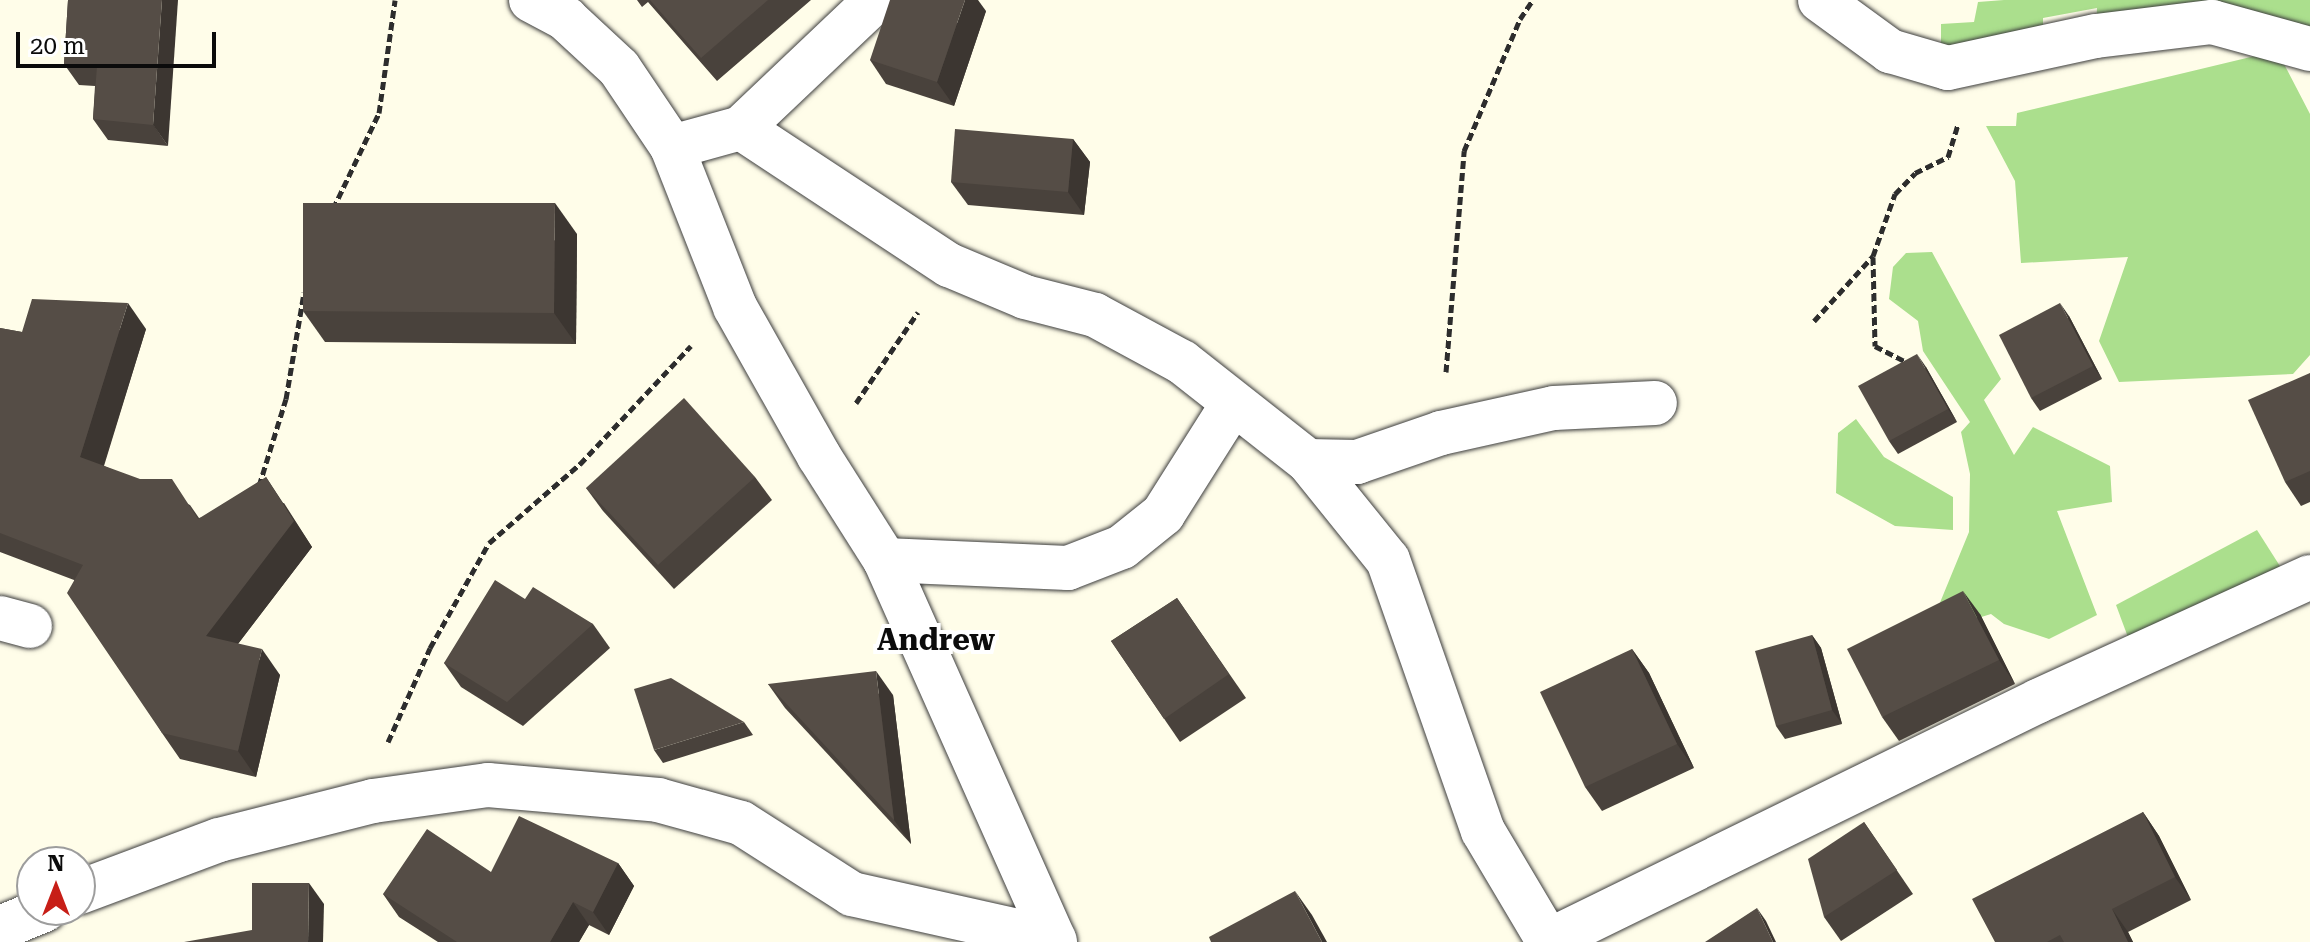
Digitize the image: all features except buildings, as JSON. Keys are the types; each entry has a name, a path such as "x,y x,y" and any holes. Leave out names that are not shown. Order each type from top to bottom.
{"street":[{"path":"531,0 566,19 619,68 672,147 735,307 819,456 885,560 1055,940"},
{"path":"672,147 741,128 876,0"},
{"path":"1820,0 1890,51 1948,68 2096,36 2212,22 2310,49"},
{"path":"741,128 949,265 1025,297 1095,315 1182,362 1232,405 1308,461 1388,560 1483,831 1548,942 2038,701 2310,577"},
{"path":"1308,461 1357,462 1441,433 1554,408 1655,403"},
{"path":"885,560 1068,568 1122,547 1163,514 1232,405"},
{"path":"96,885 171,854 373,801 488,785 658,800 741,823 852,894 1055,940"}],"path":[{"path":"331,212 379,113 395,0"},
{"path":"1441,433 1464,151 1520,19 1533,0"},
{"path":"1906,362 1875,346 1873,256 1895,194 1915,173 1948,157 1958,130 1948,68"},
{"path":"1814,321 1873,256"},
{"path":"819,456 949,265"},
{"path":"253,502 286,399 306,283"},
{"path":"373,801 389,738 409,689 489,543 580,464 657,377 735,307"}],"green space":[{"path":"2310,0 2310,43 2096,30 2097,8 2043,18 2043,55 1992,45 1941,45 1941,24 1974,22 1978,2"},
{"path":"2259,55 2284,64 2310,114 2310,355 2293,374 2119,382 2099,341 2128,257 2021,263 2015,181 1986,126 2016,126 2017,113"},
{"path":"1932,252 2001,379 1984,400 2014,455 2033,427 2110,466 2112,502 2057,511 2097,615 2049,639 2004,624 1991,614 1962,623 1939,605 1969,532 1970,474 1961,432 1970,422 1923,351 1918,321 1889,299 1893,267 1906,253"},
{"path":"1856,419 1884,457 1953,497 1953,530 1895,526 1836,493 1838,433"},
{"path":"2257,530 2285,574 2132,648 2116,605"}],"district":[{"name":"Andrew","path":"936,640"}]}
